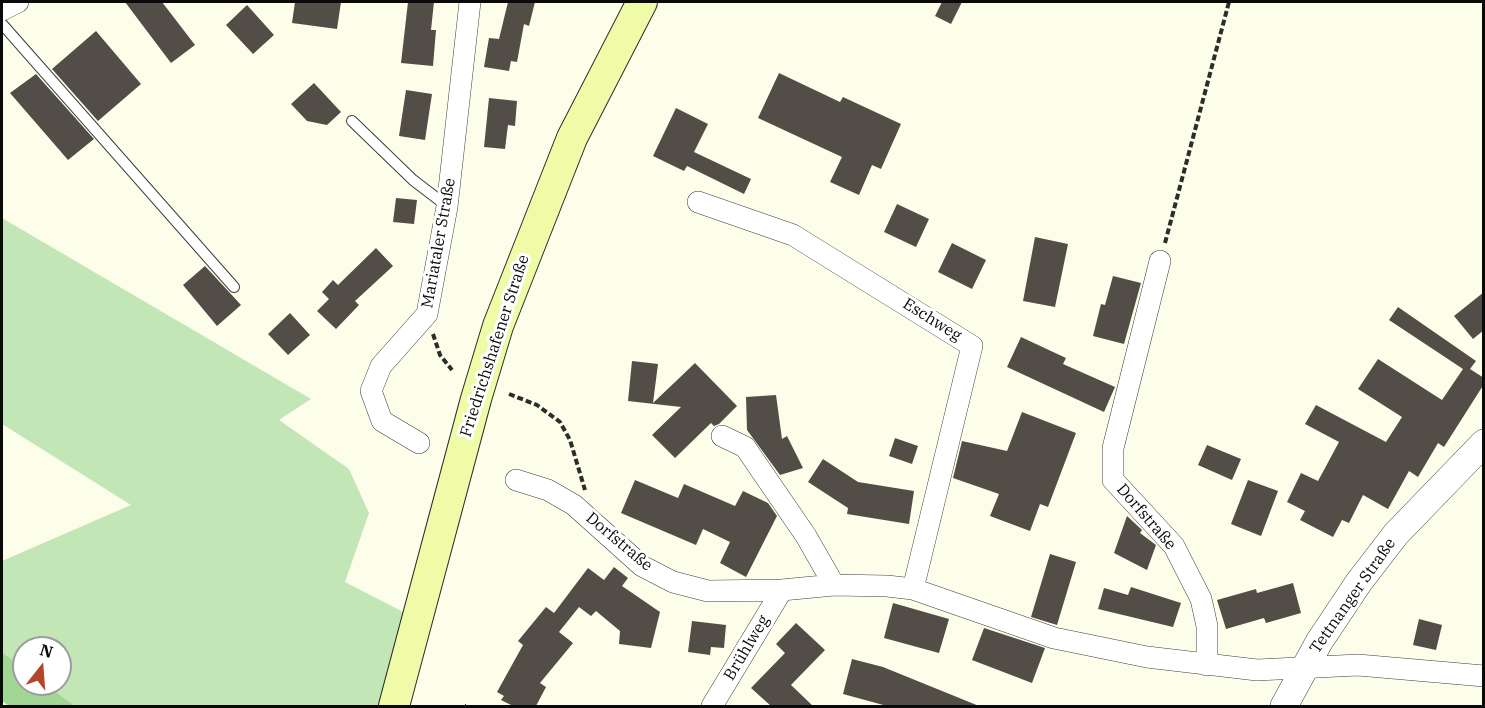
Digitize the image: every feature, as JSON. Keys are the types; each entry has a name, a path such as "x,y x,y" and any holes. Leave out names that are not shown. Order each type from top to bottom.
{"main road":[{"name":"Friedrichshafener Straße","path":"394,706 470,419 498,326 572,138 642,2"}],"street":[{"path":"2,10 18,2"},
{"name":"Mariataler Straße","path":"419,443 382,420 371,391 381,366 427,314 447,207 470,2"},
{"name":"Eschweg","path":"698,202 793,235 972,346 913,590"},
{"name":"Dorfstraße","path":"1160,261 1113,448 1113,480 1174,546 1201,598 1207,626 1208,665"},
{"path":"722,436 745,447 806,536 834,585"},
{"name":"Tettnanger Straße","path":"1284,706 1305,667 1359,582 1396,534 1484,442"},
{"name":"Dorfstraße","path":"516,480 548,490 574,505 642,566 673,582 708,591 782,590 834,585 913,590 1054,638 1147,657 1257,670 1358,664 1484,676"},
{"name":"Brühlweg","path":"712,706 782,590"}],"lane":[{"path":"2,24 234,287"},
{"path":"352,121 413,180 447,207"}],"path":[{"path":"1160,261 1229,2"},
{"path":"427,314 440,355 452,370"},
{"path":"509,394 537,405 560,422 570,440 586,491 574,505"}],"green space":[{"path":"2,218 311,399 279,420 349,469 369,513 345,582 417,619 394,706 75,706 61,696 72,696 72,636 12,636 12,659 2,652 2,561 131,505 2,424"},
{"path":"2,652 12,659 12,696 61,696 75,706 9,706 2,701"}],"building":[{"path":"125,2 162,2 195,45 171,63"},
{"path":"295,2 341,2 337,29 292,23"},
{"path":"408,2 434,2 431,30 436,30 433,66 401,63"},
{"path":"508,2 535,2 529,26 524,24 517,62 511,61 509,71 484,67 489,38 499,39"},
{"path":"942,2 962,2 951,24 935,16"},
{"path":"247,5 274,35 253,54 226,25"},
{"path":"96,31 141,84 98,121 52,69"},
{"path":"779,73 840,102 843,97 901,124 881,169 872,165 859,195 830,182 842,157 758,118"},
{"path":"36,74 94,139 68,160 10,93"},
{"path":"314,83 341,112 327,125 307,121 291,104"},
{"path":"406,90 432,94 425,140 399,136"},
{"path":"489,98 517,101 515,126 508,125 505,149 484,147"},
{"path":"676,108 708,124 694,152 751,179 744,194 687,166 684,171 653,156"},
{"path":"396,198 417,200 414,224 393,222"},
{"path":"897,204 929,219 916,247 884,232"},
{"path":"1035,237 1068,244 1055,307 1023,301"},
{"path":"952,243 986,260 972,289 938,272"},
{"path":"376,248 393,266 355,301 359,305 336,329 317,311 329,299 322,292 333,280 338,285"},
{"path":"205,266 241,305 217,326 183,285"},
{"path":"1113,276 1141,283 1124,344 1093,336 1101,304 1105,305"},
{"path":"1484,292 1484,330 1473,339 1454,316"},
{"path":"1398,307 1476,361 1470,369 1484,378 1484,384 1444,447 1438,443 1418,477 1409,471 1388,509 1363,495 1349,523 1342,520 1333,537 1300,520 1305,511 1287,502 1301,473 1318,481 1339,442 1305,424 1316,405 1386,442 1402,417 1358,389 1378,359 1442,400 1463,369 1389,320"},
{"path":"290,313 310,335 288,355 268,334"},
{"path":"1021,337 1066,358 1063,364 1115,387 1104,412 1007,367"},
{"path":"632,361 658,364 653,403 695,363 737,406 719,424 714,426 711,423 675,458 652,435 681,407 628,401"},
{"path":"776,395 782,439 787,436 803,468 780,475 747,430 746,397"},
{"path":"1022,412 1076,433 1048,507 1040,504 1030,531 990,516 999,494 953,478 962,441 1007,451"},
{"path":"895,438 918,446 912,464 889,456"},
{"path":"1207,445 1241,459 1232,480 1198,465"},
{"path":"823,459 858,482 914,491 909,524 847,514 848,508 808,482"},
{"path":"635,480 678,498 684,484 735,506 743,491 768,503 777,516 746,577 720,563 730,542 703,529 696,545 621,513"},
{"path":"1248,480 1278,491 1261,536 1231,524"},
{"path":"1127,516 1142,530 1140,533 1156,545 1147,570 1114,553"},
{"path":"1050,554 1076,562 1057,625 1031,617"},
{"path":"614,567 628,578 622,586 660,612 651,648 619,644 620,631 596,611 591,616 579,607 559,632 573,643 540,683 546,687 536,706 513,706 501,700 504,696 497,692 523,645 518,641 546,607 554,613 588,568 604,580"},
{"path":"1293,583 1301,613 1266,623 1264,618 1226,629 1217,600 1256,589 1257,593"},
{"path":"1131,587 1181,603 1173,627 1098,609 1104,588 1128,595"},
{"path":"893,603 949,619 939,653 884,638"},
{"path":"1419,619 1442,625 1436,650 1413,645"},
{"path":"692,621 726,625 724,648 711,647 710,655 688,652"},
{"path":"796,623 825,650 791,685 813,706 771,706 751,688 785,653 776,644"},
{"path":"984,628 1045,648 1032,683 972,660"},
{"path":"852,659 883,667 979,706 887,706 843,694"}]}
